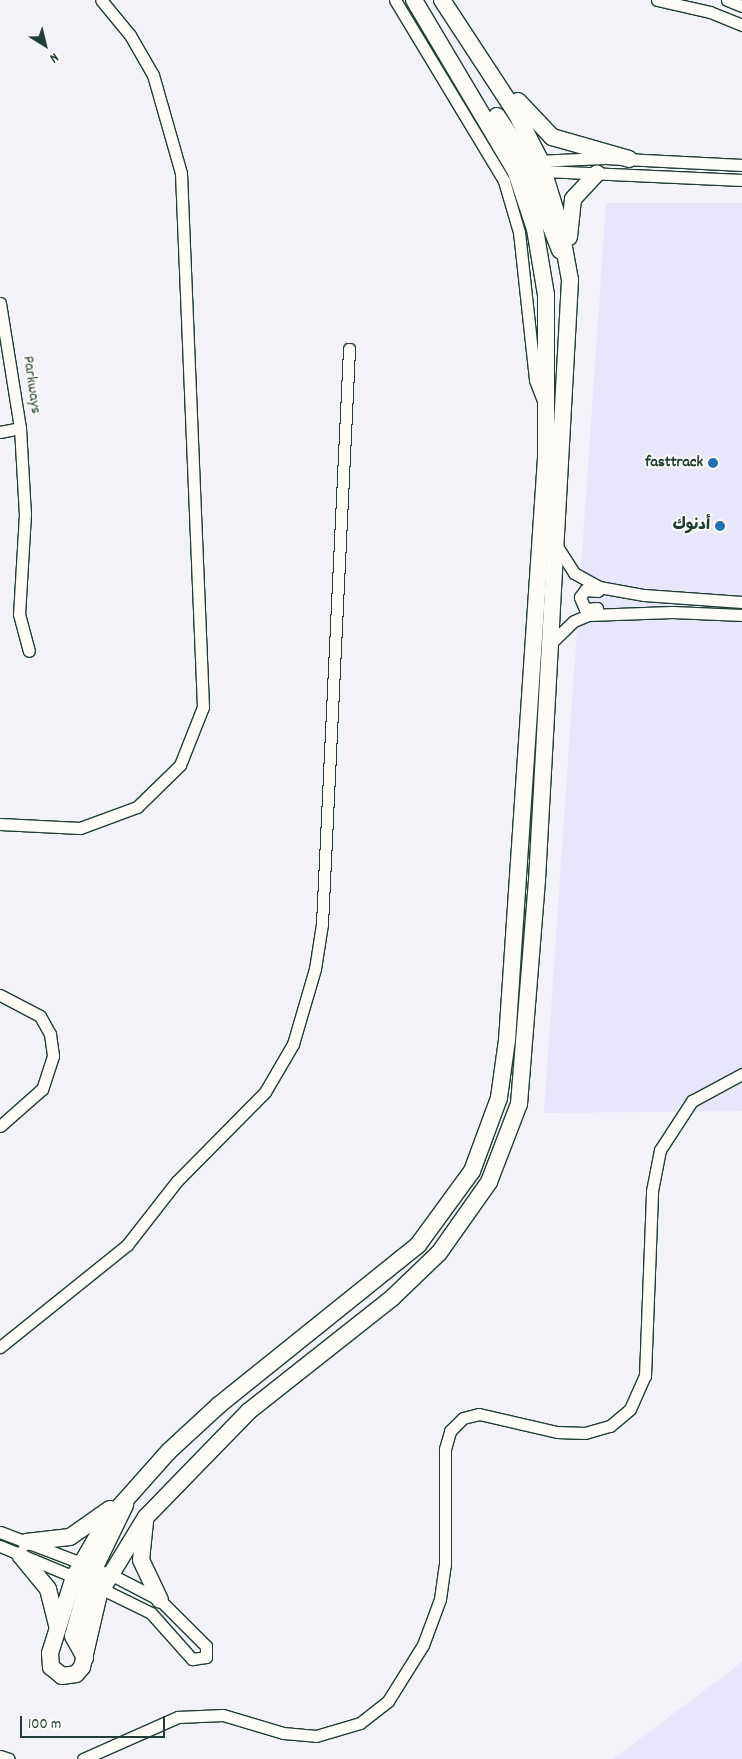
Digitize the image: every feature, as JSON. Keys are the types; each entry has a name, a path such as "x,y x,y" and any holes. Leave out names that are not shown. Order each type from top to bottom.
{"street":[{"path":"0,824 80,828 137,807 180,765 202,707 181,173 153,75 130,35 101,0"},
{"path":"395,0 504,181 522,250 535,380 546,408"},
{"path":"23,1548 70,1537 124,1500 219,1405 418,1245 463,1187 488,1135 506,1060 546,408 546,296 535,229 529,169 481,91 459,73 414,0"},
{"path":"442,0 495,81 529,169 569,262"},
{"path":"656,0 710,12 742,25"},
{"path":"727,0 742,6"},
{"path":"495,81 508,88 552,137 629,158"},
{"path":"569,262 552,237 530,174 522,173 529,169 629,158 742,165"},
{"path":"529,169 742,180"},
{"path":"124,1500 91,1575 58,1629 48,1658 54,1671 66,1677 76,1674 85,1658 91,1575 249,1411 424,1269 466,1219 497,1165 516,1117 526,1057 558,548 571,299 569,262 571,205 581,186 597,173"},
{"name":"Parkways","path":"0,303 20,428 25,522 19,614 29,651"},
{"path":"0,1347 127,1245 177,1181 265,1092 293,1044 313,977 322,924 349,349"},
{"path":"0,432 20,428"},
{"path":"558,548 568,567 586,581 644,596"},
{"path":"642,612 622,607 588,610 580,598 588,589 644,596 742,602"},
{"path":"552,642 581,617 642,612 742,615"},
{"path":"0,995 40,1016 50,1034 53,1056 42,1089 0,1126"},
{"path":"83,1759 178,1717 223,1716 283,1733 316,1736 360,1723 388,1701 423,1645 440,1599 445,1556 445,1449 450,1431 463,1418 479,1414 548,1430 584,1433 610,1426 630,1409 645,1376 652,1191 660,1150 692,1101 742,1074"},
{"path":"0,1546 23,1548 91,1575 151,1613 192,1659 203,1659 206,1646 160,1600 141,1560 146,1517"},
{"path":"0,1532 23,1548 160,1600"},
{"path":"23,1548 48,1589 58,1629"},
{"path":"0,1756 9,1759"}],"shaded area":[{"path":"606,203 742,203 742,1111 544,1113"},
{"path":"742,1662 742,1759 613,1759"}],"place":[{"name":"fasttrack","path":"713,463"},
{"name":"أدنوك","path":"720,526"}]}
